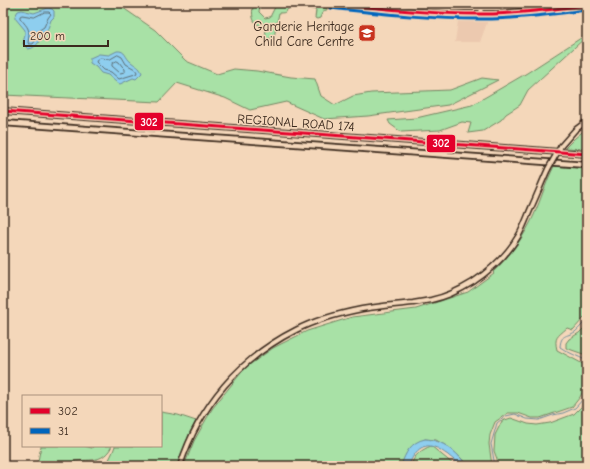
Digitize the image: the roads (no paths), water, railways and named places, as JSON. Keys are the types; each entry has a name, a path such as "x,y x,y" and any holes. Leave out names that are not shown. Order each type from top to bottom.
{"highway":[{"name":"REGIONAL ROAD 174","path":"3,111 587,154"},
{"name":"REGIONAL ROAD 174","path":"3,123 587,165"}],"main road":[{"path":"331,3 481,14 587,5"},
{"path":"371,3 412,9 481,8 549,3"},
{"path":"180,466 200,420 217,394 240,368 264,349 297,329 343,313 442,297 461,289 489,270 519,235 548,169 562,146 575,130 587,121"}],"street":[{"path":"481,3 481,14"}],"water":[{"path":"48,8 54,11 54,17 51,20 47,31 41,34 38,44 28,49 23,44 25,30 15,16 18,11 22,10 34,13"},
{"path":"117,51 124,53 129,60 140,69 142,73 136,79 133,78 120,84 108,75 101,73 90,63 90,58 99,54 109,55"},
{"path":"425,439 444,444 459,456 467,466 460,466 456,461 441,450 425,446 418,450 412,458 409,466 401,466 404,457 412,445"}],"waterway":[{"path":"587,320 575,332 564,336 560,347 587,361 587,363"},
{"path":"495,466 491,444 497,423 506,416 515,414 527,419 539,420 563,413 575,408 585,397 587,392"}],"place":[{"name":"Garderie Heritage Child Care Centre","path":"367,33"}]}
